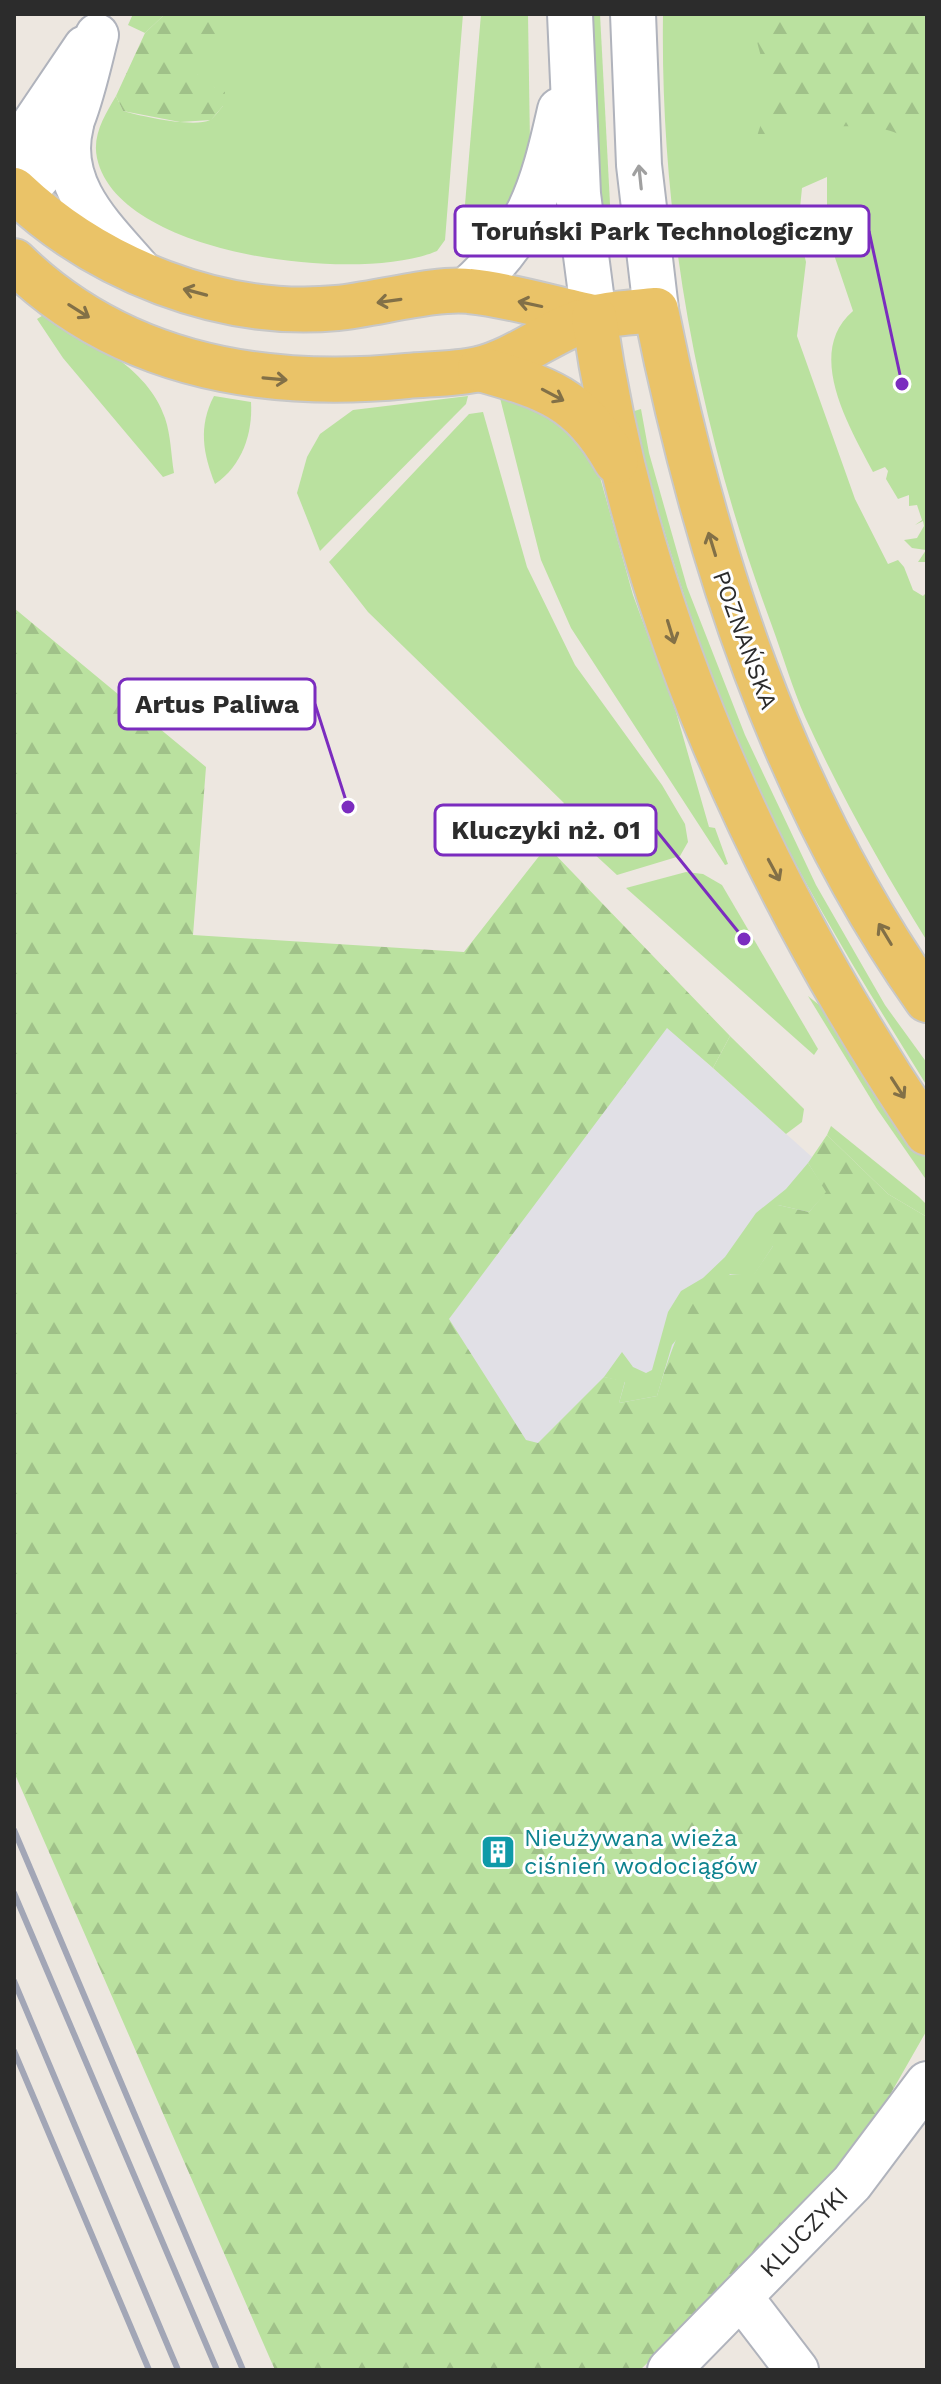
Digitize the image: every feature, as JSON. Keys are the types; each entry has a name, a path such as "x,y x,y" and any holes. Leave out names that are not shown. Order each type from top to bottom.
{"main road":[{"path":"480,369 594,317 656,310 639,165 633,14"},
{"path":"467,290 495,265 521,233 541,185 560,112 570,27"},
{"path":"570,27 578,194 602,372 625,476 674,643 719,758 820,957 927,1133"},
{"path":"14,190 77,238 144,275 225,300 279,308 335,308 467,290 594,317"},
{"path":"14,261 73,308 134,343 198,365 263,378 318,382 480,369 528,382 560,398 596,426 625,476"},
{"name":"POZNAŃSKA","path":"656,310 688,458 711,543 755,671 782,738 841,857 927,1000"}],"street":[{"path":"14,152 62,77 102,24"},
{"path":"14,182 37,179 53,161 73,121 89,77 102,24"},
{"path":"14,110 39,98 62,77"},
{"path":"73,121 68,164 76,189 90,211 144,275"},
{"name":"KLUCZYKI","path":"669,2370 852,2183 927,2083"},
{"path":"741,2297 797,2370"}],"shaded area":[{"path":"667,1027 927,1260 927,1973 430,1323"}],"green space":[{"path":"133,14 165,14 145,33 128,25"},
{"path":"165,14 222,14 225,18 222,36 211,50 197,51 197,74 213,77 214,87 225,92 223,106 211,120 180,122 123,111 116,96 145,33"},
{"path":"222,14 463,14 445,240 437,251 401,261 354,264 301,262 246,254 194,240 148,219 114,192 97,158 96,141 100,126 116,96 123,111 180,122 210,120 223,106 214,87 197,74 197,50 224,18"},
{"path":"481,14 528,14 530,144 520,200 469,258 462,240"},
{"path":"591,14 600,14 612,242 609,261 606,259 594,133"},
{"path":"663,14 927,14 927,562 918,562 926,550 912,548 904,540 917,538 924,526 923,521 915,525 922,520 917,505 909,506 909,495 898,499 886,479 888,471 885,467 873,472 853,434 836,391 832,348 839,328 853,311 827,234 827,177 802,188 798,228 806,262 797,336 855,499 888,564 898,560 913,590 923,596 927,592 927,941 862,830 805,717 746,552 724,477 689,325 677,248 668,171"},
{"path":"783,14 927,14 927,151 909,139 878,128 833,126 799,117 745,172 771,94 756,38"},
{"path":"45,314 115,357 145,384 165,418 174,473 163,477 63,358 37,319"},
{"path":"499,394 551,410 596,463 633,595 676,712 709,827 715,828 728,864 725,865 571,628 541,560"},
{"path":"214,396 251,402 250,425 244,448 232,468 215,484 204,440 206,418"},
{"path":"468,396 466,404 320,551 297,493 307,457 320,434 353,410"},
{"path":"641,409 649,453 687,587 745,735 816,885 885,1005 927,1063 927,1086 820,907 780,834 741,750 704,655 658,510 631,412"},
{"path":"483,412 527,567 575,665 662,785 685,824 688,842 680,856 617,875 554,817 564,803 368,612 329,562 469,414"},
{"path":"14,608 206,767 193,935 464,952 547,846 730,1036 713,1068 667,1028 449,1319 526,1440 538,1443 604,1377 625,1381 619,1403 657,1396 683,1323 706,1286 723,1276 754,1274 773,1246 762,1220 778,1205 809,1212 826,1192 808,1163 827,1135 888,1194 927,1217 927,2030 846,2172 640,2370 275,2370 14,1772"},
{"path":"686,872 703,874 722,885 818,1049 814,1055 626,888"},
{"path":"808,996 839,1021 927,1152 927,1181 877,1109"},
{"path":"730,1036 804,1109 802,1122 786,1134 713,1068"},
{"path":"831,1126 919,1197 927,1205 927,1217 888,1194 827,1135"},
{"path":"808,1163 827,1192 809,1212 778,1205 773,1246 754,1275 730,1274 672,1345 657,1396 619,1403 625,1382 604,1377 622,1352 633,1367 646,1373 652,1370 668,1312 681,1291 703,1278 725,1257 756,1213 786,1189"}],"railway":[{"path":"14,1830 243,2370"},
{"path":"14,1893 217,2370"},
{"path":"14,1981 178,2370"},
{"path":"14,2051 149,2370"}],"place":[{"name":"Toruński Park Technologiczny","path":"902,384"},
{"name":"Artus Paliwa","path":"348,807"},
{"name":"Kluczyki nż. 01","path":"744,939"},
{"name":"Nieużywana wieża ciśnień wodociągów","path":"498,1852"}]}
